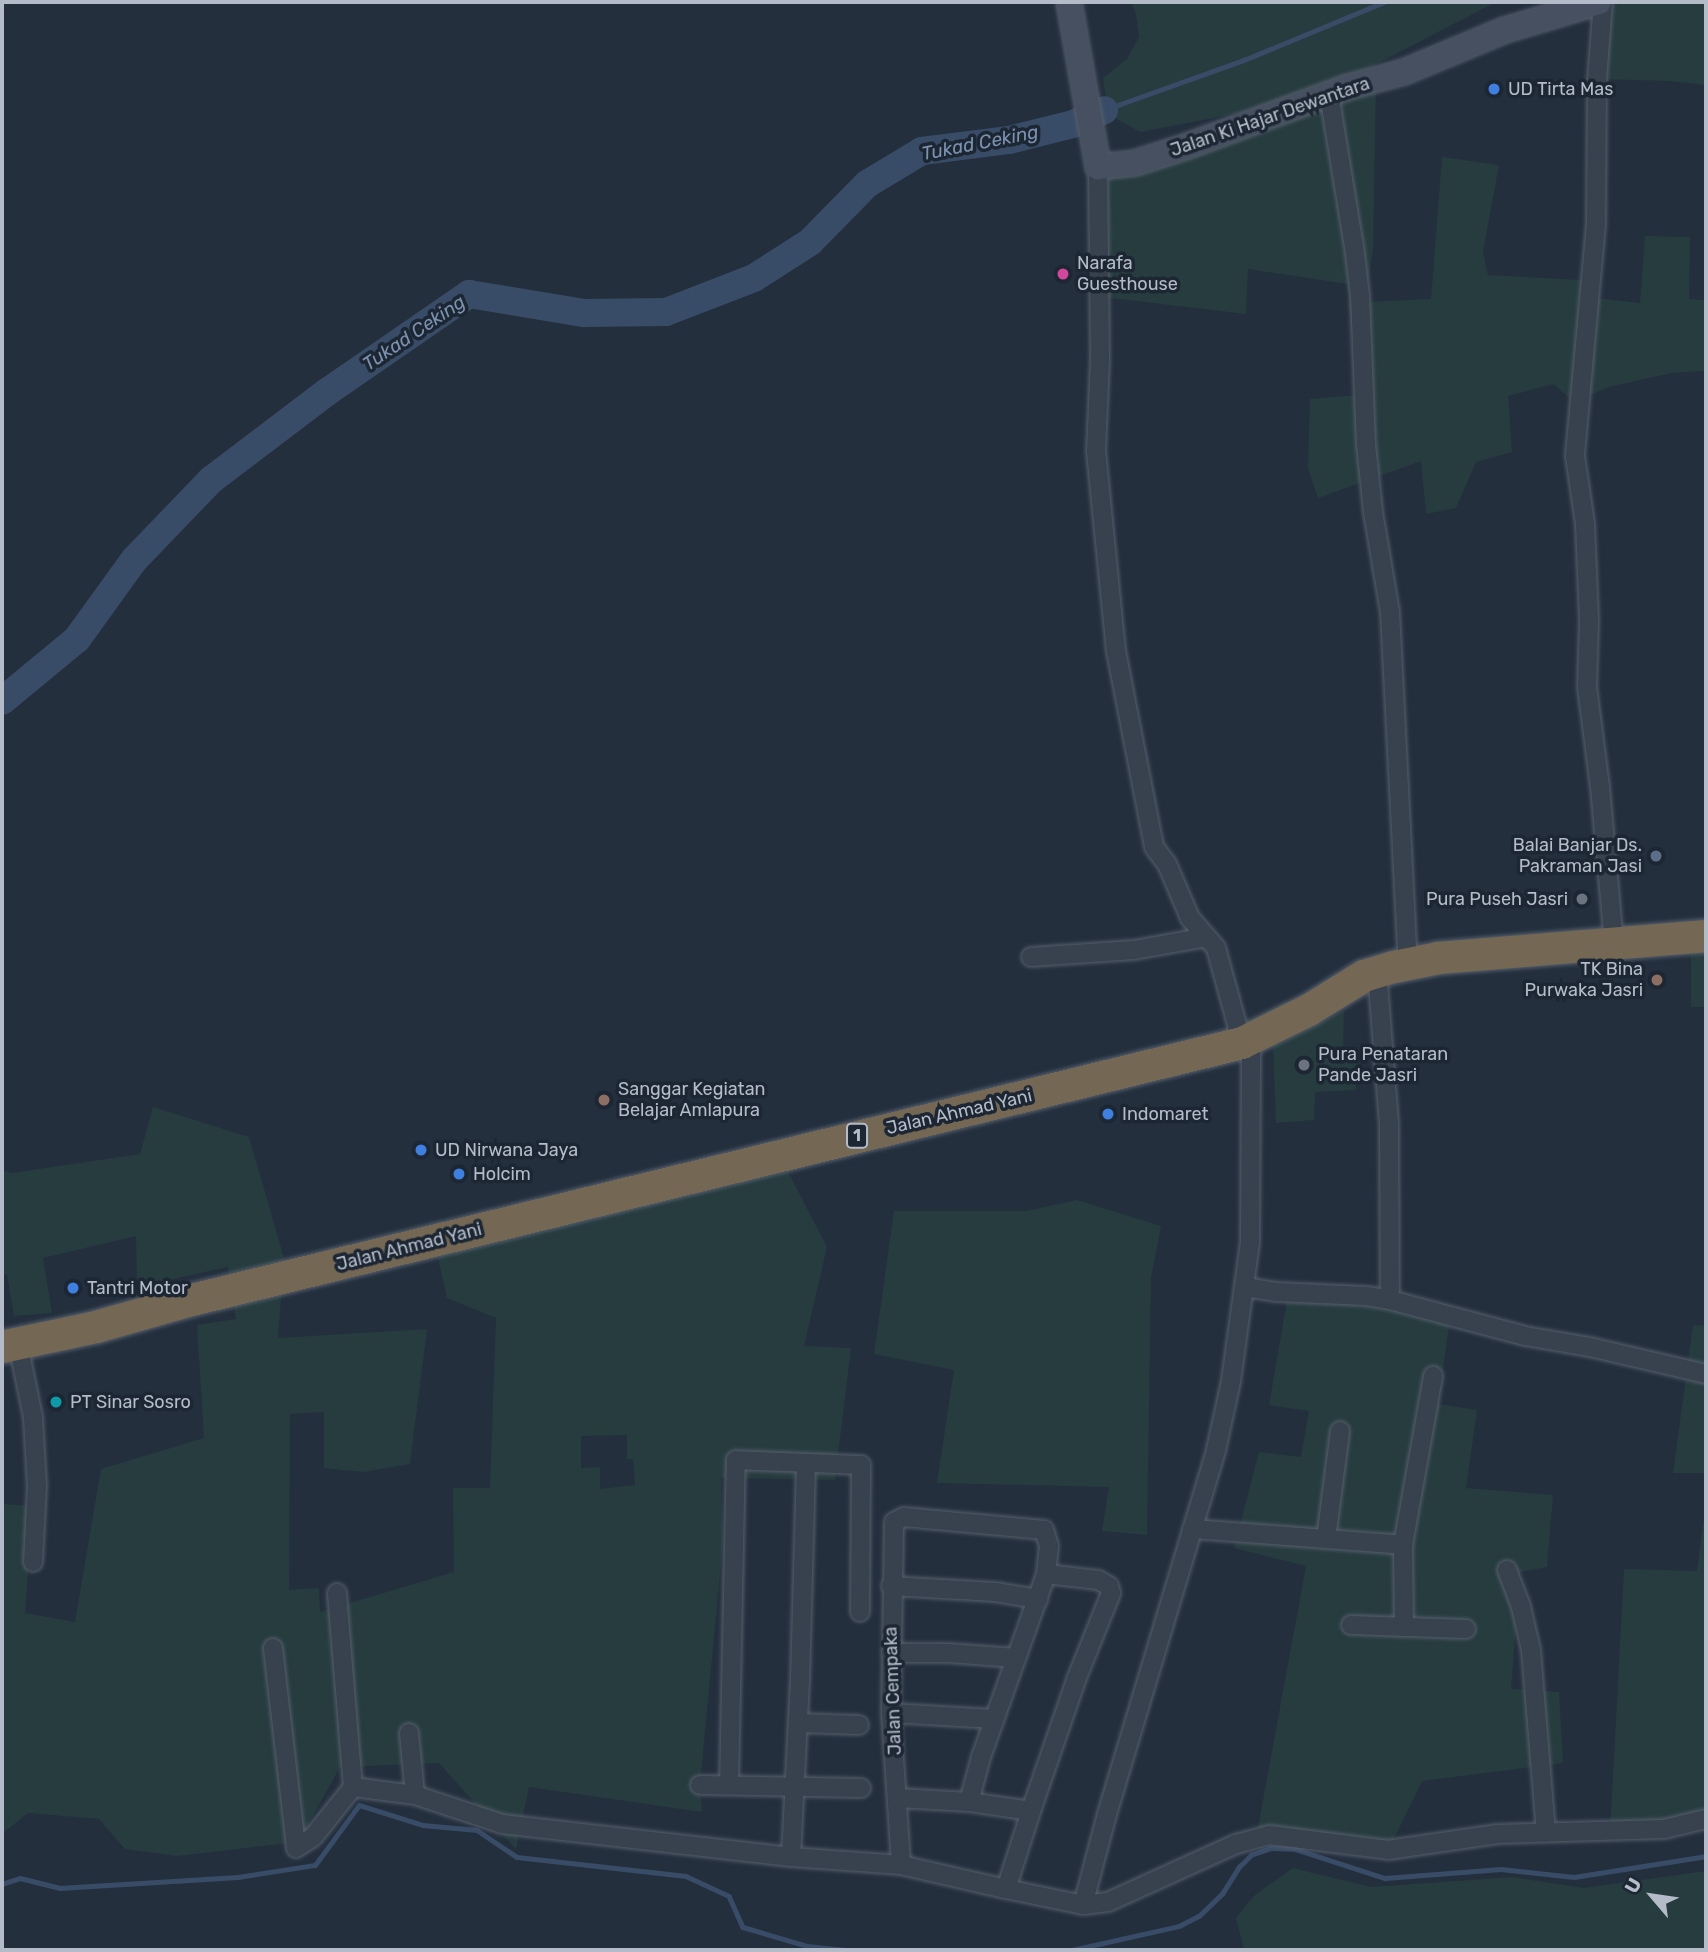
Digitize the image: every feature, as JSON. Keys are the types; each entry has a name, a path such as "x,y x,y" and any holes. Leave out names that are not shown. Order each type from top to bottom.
{"highway":[{"name":"Jalan Ahmad Yani","path":"10,1345 1246,1040 1287,1022 1377,971 1439,958 1706,936"}],"street":[{"path":"1069,2 1098,167 1100,360 1096,451 1116,651 1146,821 1154,847 1167,864 1190,918 1216,948 1246,1040 1250,1242 1238,1343 1216,1450 1107,1814 1083,1905"},
{"path":"1601,2 1596,100 1596,223 1575,456 1585,524 1589,621 1587,687 1600,787 1614,945"},
{"name":"Jalan Ki Hajar Dewantara","path":"1098,167 1135,163 1172,151 1329,94 1404,72 1505,30 1601,2"},
{"path":"1329,94 1360,295 1362,368 1375,521 1392,638 1408,964"},
{"path":"1031,957 1134,950 1206,937"},
{"path":"1377,971 1389,1124 1390,1300"},
{"path":"1245,1287 1276,1292 1366,1296 1390,1300 1525,1336 1590,1347 1706,1374"},
{"path":"10,1345 33,1417 37,1486 33,1562"},
{"path":"1404,1627 1403,1545 1433,1376"},
{"path":"1326,1539 1340,1431"},
{"path":"729,1785 736,1460 861,1465 860,1612"},
{"path":"790,1857 798,1724 806,1463"},
{"name":"Jalan Cempaka","path":"901,1865 891,1713 892,1527 897,1519 904,1517 1038,1528 1048,1536 1046,1574"},
{"path":"1192,1529 1403,1545"},
{"path":"1507,1570 1521,1607 1531,1650 1546,1832"},
{"path":"969,1802 994,1719 1046,1574 1098,1580 1110,1586 1111,1593 1076,1681 1006,1889"},
{"path":"891,1586 967,1590 1038,1599"},
{"path":"273,1648 296,1848 313,1837 353,1787 337,1593"},
{"path":"1351,1625 1466,1629"},
{"path":"891,1653 948,1653 1016,1658"},
{"path":"891,1713 994,1719"},
{"path":"798,1724 859,1725"},
{"path":"409,1733 415,1795"},
{"path":"700,1784 861,1788"},
{"path":"353,1787 415,1795 502,1825 790,1857 901,1865 1083,1905 1108,1902 1217,1852 1270,1835 1388,1850 1498,1834 1664,1829 1706,1819"},
{"path":"898,1798 969,1802 1031,1811"}],"green space":[{"path":"1131,2 1496,2 1359,73 1245,112 1140,132 1108,114 1103,78 1127,59 1139,37 1136,14"},
{"path":"1605,2 1706,2 1706,85 1598,79"},
{"path":"1376,81 1373,250 1365,302 1431,299 1442,157 1499,165 1483,252 1488,275 1599,281 1597,298 1640,303 1645,236 1690,237 1689,299 1706,300 1706,371 1671,373 1609,387 1573,402 1554,384 1508,396 1512,452 1476,462 1456,508 1426,514 1421,461 1318,498 1308,468 1310,399 1358,395 1347,284 1248,269 1246,314 1103,297 1105,203 1111,170"},
{"path":"1691,950 1706,950 1706,1007 1691,1007"},
{"path":"1344,1011 1343,1052 1357,1052 1356,1090 1315,1092 1314,1120 1276,1123 1273,1047"},
{"path":"153,1107 249,1137 284,1258 278,1338 427,1329 410,1464 363,1472 324,1468 324,1412 290,1414 289,1590 319,1588 320,1612 454,1572 453,1488 490,1488 496,1318 447,1298 436,1249 787,1170 827,1247 804,1346 851,1348 835,1480 721,1478 723,1542 700,1784 702,1812 529,1787 516,1849 439,1763 340,1767 306,1828 289,1843 177,1856 125,1849 99,1819 28,1813 2,1834 2,1504 33,1506 25,1613 75,1622 101,1469 204,1438 197,1325 236,1319 228,1267 137,1287 136,1236 43,1258 52,1313 14,1316 7,1275 2,1274 2,1170 12,1173 140,1154","holes":["627,1435 627,1459 633,1459 635,1485 600,1489 600,1467 581,1468 581,1436"]},
{"path":"1077,1200 1161,1226 1151,1278 1147,1535 1102,1531 1109,1487 937,1483 954,1370 874,1354 894,1211 1026,1211"},
{"path":"1290,1283 1364,1292 1451,1312 1438,1404 1477,1410 1466,1488 1553,1495 1547,1567 1520,1572 1511,1689 1559,1692 1563,1763 1422,1781 1388,1851 1298,1836 1255,1844 1306,1566 1234,1548 1259,1452 1301,1457 1309,1411 1269,1405"},
{"path":"1693,1325 1706,1326 1706,1473 1673,1473"},
{"path":"1706,1503 1706,1822 1610,1833 1624,1569 1697,1571"},
{"path":"1293,1868 1371,1887 1513,1877 1584,1888 1706,1871 1706,1950 1244,1950 1236,1918 1255,1895"}],"waterway":[{"path":"1104,110 1244,60 1384,2"},
{"name":"Tukad Ceking","path":"2,701 77,639 134,560 211,480 327,392 469,294 584,313 666,312 754,278 810,242 867,184 922,151 1009,140 1073,124 1104,110"},
{"path":"2,1884 20,1878 60,1888 238,1877 315,1865 359,1805 423,1825 477,1830 517,1857 686,1876 729,1896 743,1927 807,1946 845,1950"},
{"path":"1072,1950 1179,1926 1199,1916 1222,1894 1239,1867 1251,1855 1271,1848 1295,1849 1385,1878 1501,1869 1574,1877 1706,1856"}],"place":[{"name":"UD Tirta Mas","path":"1494,89"},
{"name":"Narafa Guesthouse","path":"1063,274"},
{"name":"Balai Banjar Ds. Pakraman Jasi","path":"1656,856"},
{"name":"Pura Puseh Jasri","path":"1582,899"},
{"name":"TK Bina Purwaka Jasri","path":"1657,980"},
{"name":"Pura Penataran Pande Jasri","path":"1304,1065"},
{"name":"Sanggar Kegiatan Belajar Amlapura","path":"604,1100"},
{"name":"Indomaret","path":"1108,1114"},
{"name":"UD Nirwana Jaya","path":"421,1150"},
{"name":"Holcim","path":"459,1174"},
{"name":"Tantri Motor","path":"73,1288"},
{"name":"PT Sinar Sosro","path":"56,1402"}]}
